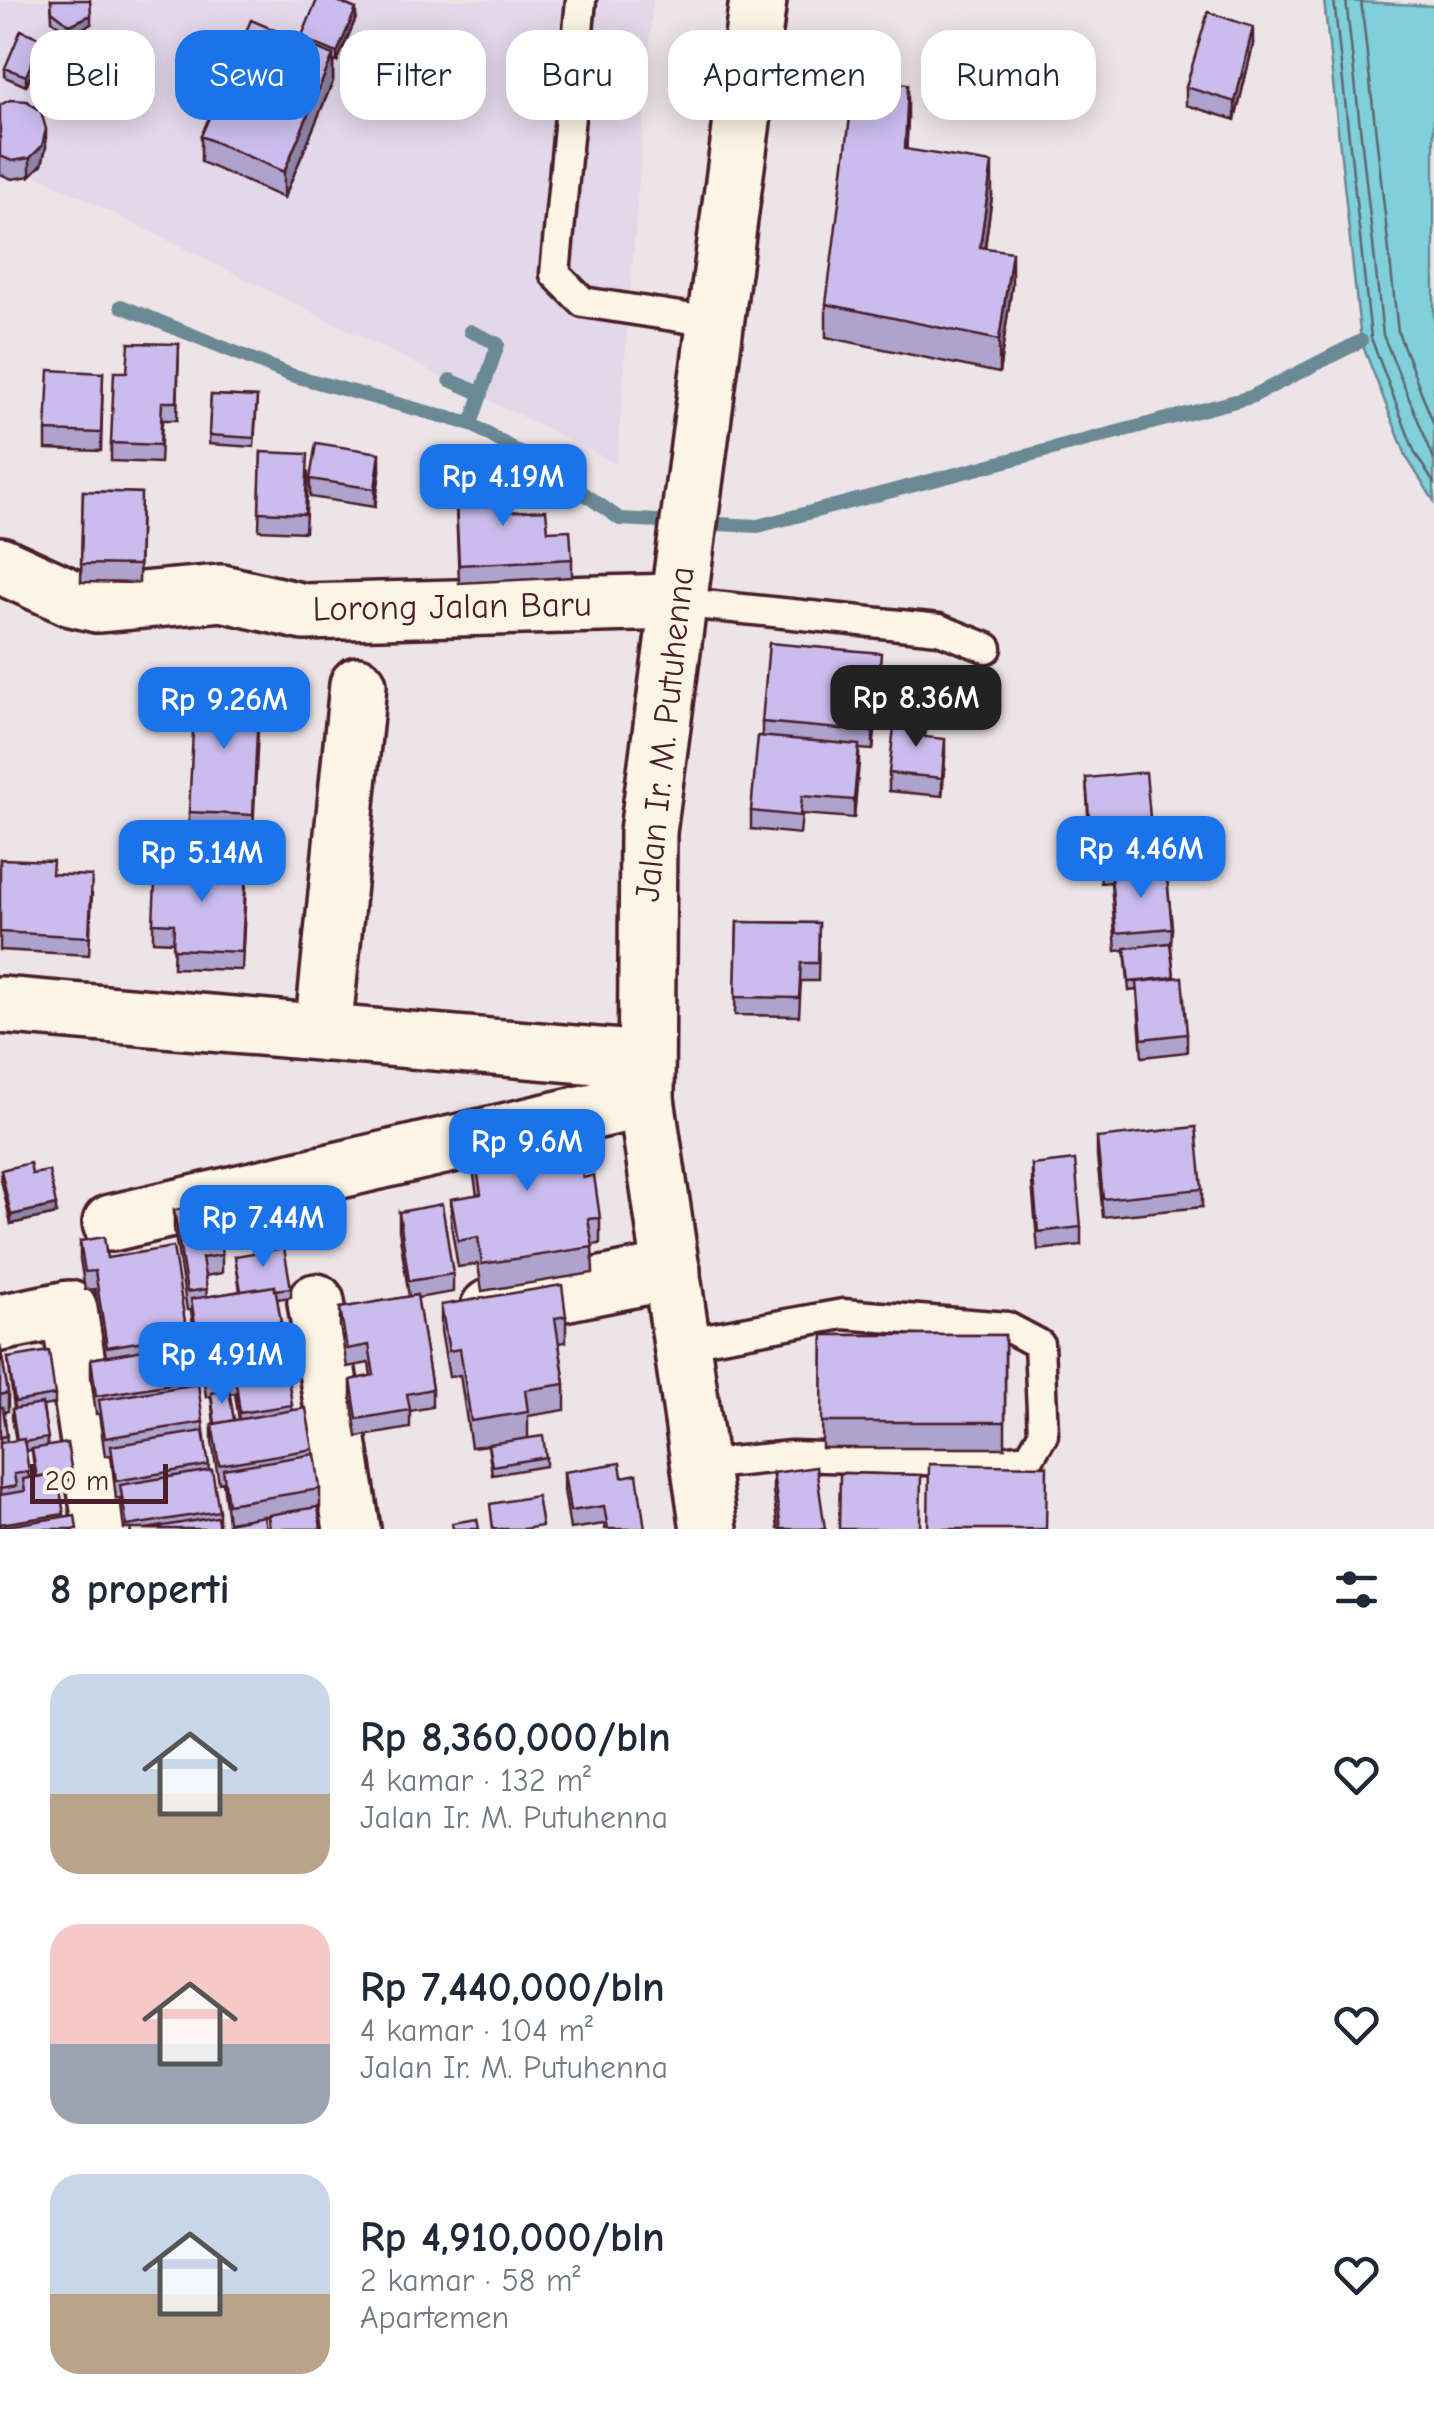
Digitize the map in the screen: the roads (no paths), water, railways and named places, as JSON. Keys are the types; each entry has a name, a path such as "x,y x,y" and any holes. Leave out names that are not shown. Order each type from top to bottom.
{"main road":[{"name":"Jalan Ir. M. Putuhenna","path":"709,1529 645,1080 648,832 676,593 758,0"},
{"name":"Lorong Jalan Baru","path":"0,565 72,598 96,604 222,592 304,612 676,593"},
{"path":"323,1033 358,685"},
{"path":"0,1006 323,1033 645,1080"},
{"path":"111,1223 645,1080"},
{"path":"479,1310 672,1271"},
{"path":"316,1302 352,1529"},
{"path":"0,1323 69,1308 102,1529"}],"lane":[{"path":"581,0 555,274 583,302 712,322"},
{"path":"676,593 939,629 987,648"},
{"path":"682,1343 842,1314 1007,1327 1039,1344 1043,1434 1028,1458 993,1462 791,1456 700,1465"}],"water":[{"path":"1324,0 1434,6 1434,501 1407,458 1361,341"}],"waterway":[{"path":"121,306 291,375 471,424 559,476 620,519 677,522"},
{"path":"470,331 498,344 471,424"},
{"path":"698,523 758,526 1251,397 1361,341"},
{"path":"450,380 482,394"}]}
